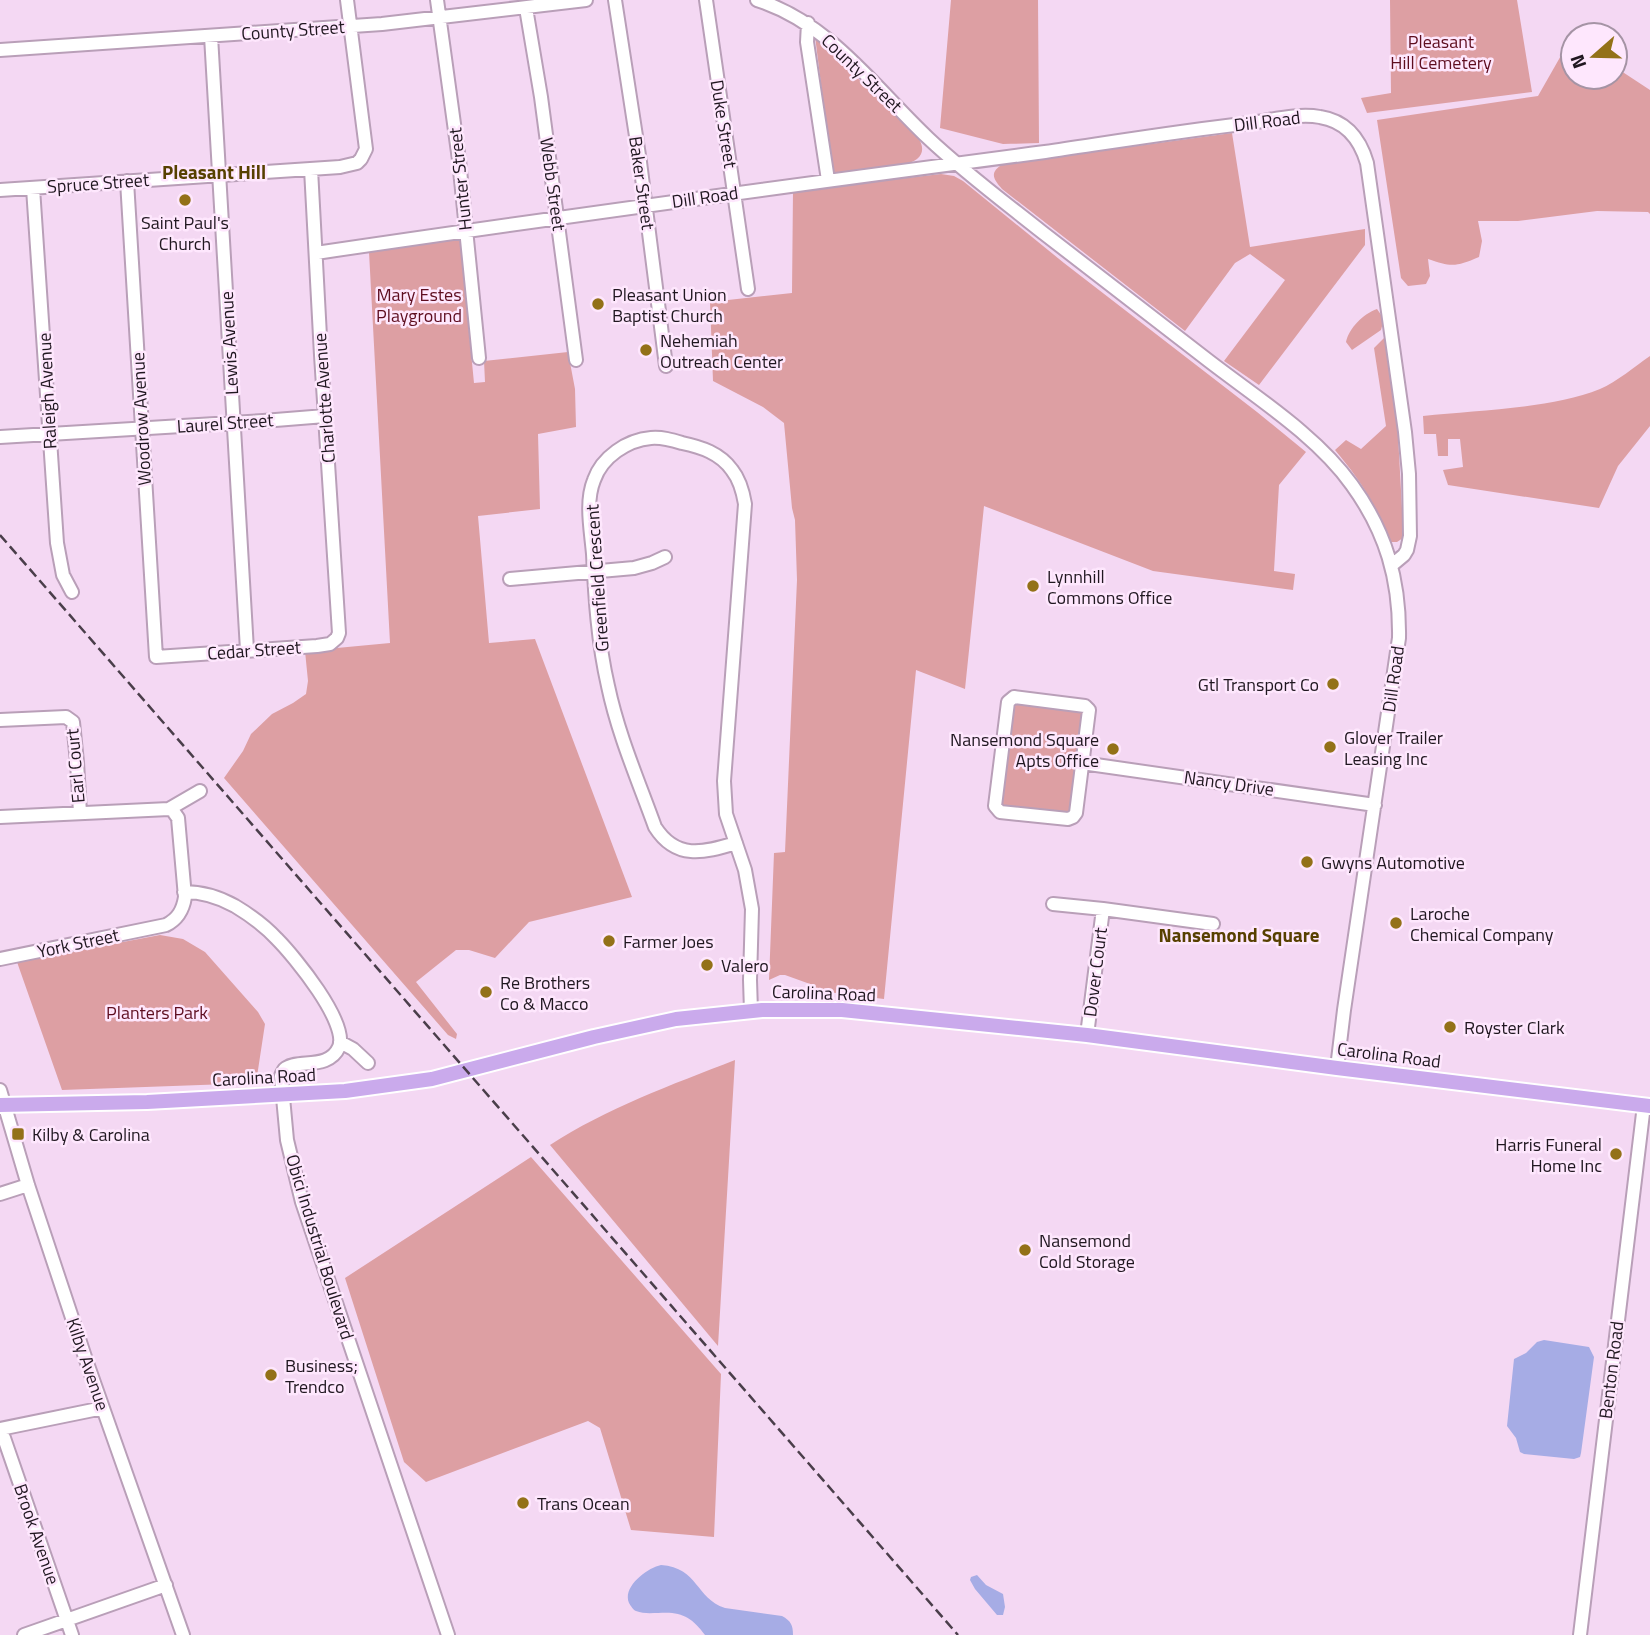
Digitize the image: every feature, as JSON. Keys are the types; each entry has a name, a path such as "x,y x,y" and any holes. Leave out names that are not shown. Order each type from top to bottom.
{"main road":[{"name":"Carolina Road","path":"3,1105 147,1102 345,1091 432,1079 645,1025 683,1018 800,1009 842,1010 1087,1035 1647,1106"}],"street":[{"path":"347,0 351,26"},
{"name":"Hunter Street","path":"437,0 457,148 479,358"},
{"name":"County Street","path":"0,50 351,26 586,0"},
{"name":"Baker Street","path":"615,0 646,205 666,366"},
{"name":"Duke Street","path":"706,0 748,289"},
{"name":"County Street","path":"757,0 808,23 832,42 956,163 1320,448 1365,503 1377,524 1392,565"},
{"name":"Webb Street","path":"526,8 558,217 576,360"},
{"path":"808,23 807,42 828,180"},
{"name":"Spruce Street","path":"0,190 350,165 361,159 366,149 351,26"},
{"name":"Lewis Avenue","path":"211,36 247,650"},
{"name":"Dill Road","path":"316,253 558,217 1306,116 1328,118 1348,129 1359,141 1367,163 1405,432 1410,536 1404,555 1392,565 1398,596 1399,638 1337,1068"},
{"name":"Charlotte Avenue","path":"311,169 338,627"},
{"name":"Woodrow Avenue","path":"127,181 156,657"},
{"name":"Raleigh Avenue","path":"33,188 60,564 72,592"},
{"name":"Laurel Street","path":"0,437 325,416"},
{"name":"Greenfield Crescent","path":"736,843 699,852 681,850 665,840 655,827 608,687 594,571 591,494 598,470 612,455 633,442 664,438 708,450 734,471 745,504 724,781 726,814 736,843 745,870 752,909 751,1011"},
{"path":"510,579 640,567 664,557"},
{"name":"Cedar Street","path":"156,657 330,644 337,638 338,627"},
{"path":"1014,697 1087,707 1089,710 1082,762 1076,813 1073,817 1068,819 997,810 996,791 1010,699 1014,697"},
{"name":"Earl Court","path":"0,720 66,717 71,720 74,727 80,813"},
{"name":"Nancy Drive","path":"1082,762 1375,805"},
{"path":"0,817 169,809 200,791"},
{"path":"169,809 178,818 184,892 204,894 226,901 251,916 278,939 323,998 335,1019 340,1035 335,1053 329,1058 285,1069 281,1076 282,1096"},
{"name":"York Street","path":"0,959 166,925 178,917 184,892"},
{"path":"1053,904 1213,924"},
{"name":"Dover Court","path":"1087,1035 1103,909"},
{"path":"340,1042 353,1049 368,1063"},
{"name":"Kilby Avenue","path":"0,1090 28,1185 86,1360 183,1635"},
{"name":"Obici Industrial Boulevard","path":"282,1096 287,1140 303,1202 448,1635"},
{"name":"Benton Road","path":"1580,1635 1647,1106"},
{"path":"0,1194 28,1185"},
{"path":"0,1431 103,1408"},
{"name":"Brook Avenue","path":"0,1431 72,1635"},
{"path":"24,1635 166,1586"}],"green space":[{"path":"951,0 1038,0 1039,143 1003,144 940,128"},
{"name":"Pleasant Hill Cemetery","path":"1390,0 1517,0 1532,92 1367,113 1361,98 1391,93"},
{"path":"815,36 919,139 922,149 917,159 890,167 832,173"},
{"path":"1559,59 1559,91 1629,91 1629,76 1650,90 1650,214 1597,211 1518,221 1478,221 1482,241 1479,257 1454,265 1428,259 1430,276 1426,284 1408,286 1401,278 1377,120 1538,96"},
{"path":"1232,133 1250,247 1365,229 1365,245 1259,385 1224,361 1285,280 1250,254 1235,263 1185,331 1002,189 994,175 1003,164"},
{"path":"941,174 963,181 1306,452 1279,485 1274,571 1295,574 1293,590 1153,571 984,506 965,689 916,670 884,999 820,991 810,984 785,975 769,980 774,853 785,852 797,580 795,520 784,423 763,407 713,381 710,302 792,293 793,191"},
{"name":"Mary Estes Playground","path":"460,239 474,383 485,382 484,361 568,352 575,389 576,427 538,434 540,509 478,516 489,643 535,639 632,897 529,922 495,958 469,950 456,950 416,982 457,1034 456,1039 448,1035 224,778 251,734 272,714 306,694 308,681 305,651 390,643 369,252"},
{"path":"1377,309 1384,319 1381,330 1352,350 1346,342 1353,327"},
{"path":"1386,336 1397,417 1403,527 1403,538 1397,542 1391,542 1365,491 1335,450 1346,440 1361,449 1386,426 1374,348"},
{"path":"1650,356 1650,426 1618,466 1599,508 1448,485 1443,470 1463,467 1460,439 1448,439 1448,456 1438,456 1436,434 1424,434 1423,416 1536,405 1580,396 1606,386"},
{"path":"1012,701 1084,711 1070,815 998,806"},
{"name":"Planters Park","path":"160,935 183,939 205,952 258,1012 265,1024 256,1083 62,1090 17,962"},
{"path":"735,1060 718,1346 550,1145 617,1108"},
{"path":"531,1157 721,1374 714,1537 631,1530 600,1428 588,1421 426,1482 404,1462 345,1278"}],"water":[{"path":"1544,1340 1589,1347 1594,1357 1581,1453 1580,1457 1574,1459 1524,1454 1520,1452 1516,1438 1507,1426 1514,1359"},
{"path":"661,1565 683,1572 715,1603 725,1608 782,1616 791,1624 793,1635 705,1635 680,1614 644,1613 635,1610 628,1597 632,1585 643,1574"},
{"path":"977,1575 986,1585 1003,1594 1003,1615 997,1615 975,1589 970,1580"}],"railway":[{"path":"0,535 958,1635"}],"place":[{"name":"Saint Paul's Church","path":"185,200"},
{"name":"Pleasant Union Baptist Church","path":"598,304"},
{"name":"Nehemiah Outreach Center","path":"646,350"},
{"name":"Lynnhill Commons Office","path":"1033,586"},
{"name":"Gtl Transport Co","path":"1333,684"},
{"name":"Glover Trailer Leasing Inc","path":"1330,747"},
{"name":"Nansemond Square Apts Office","path":"1113,749"},
{"name":"Gwyns Automotive","path":"1307,862"},
{"name":"Laroche Chemical Company","path":"1396,923"},
{"name":"Farmer Joes","path":"609,941"},
{"name":"Valero","path":"707,965"},
{"name":"Re Brothers Co & Macco","path":"486,992"},
{"name":"Royster Clark","path":"1450,1027"},
{"name":"Kilby & Carolina","path":"18,1134"},
{"name":"Harris Funeral Home Inc","path":"1616,1154"},
{"name":"Nansemond Cold Storage","path":"1025,1250"},
{"name":"Business; Trendco","path":"271,1375"},
{"name":"Trans Ocean","path":"523,1503"}],"district":[{"name":"Pleasant Hill","path":"214,171"},
{"name":"Nansemond Square","path":"1239,934"}]}
